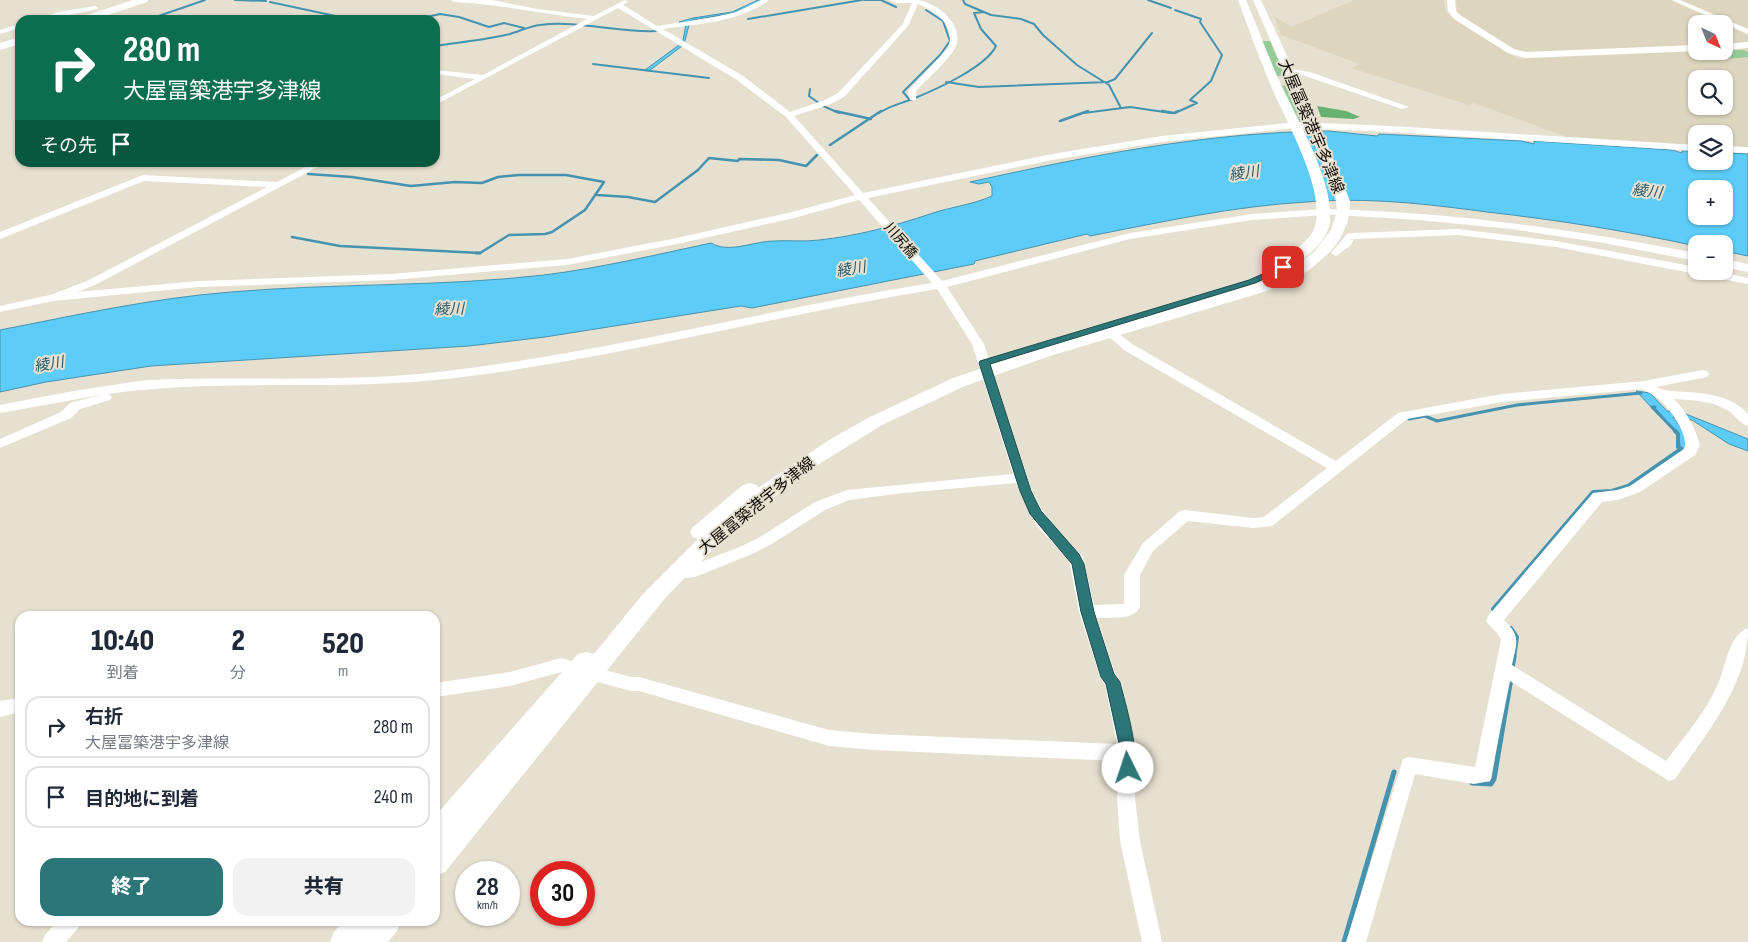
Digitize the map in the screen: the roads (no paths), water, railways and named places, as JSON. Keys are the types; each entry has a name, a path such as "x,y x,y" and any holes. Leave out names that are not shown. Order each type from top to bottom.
{"main road":[{"path":"99,15 144,0"},
{"name":"大屋冨築港宇多津線","path":"1242,0 1273,79 1296,127 1321,189 1324,212 1316,240 1323,251"},
{"name":"大屋冨築港宇多津線","path":"440,830 676,573 740,514 780,482 824,452 904,406 986,367 1111,333 1260,288 1304,267 1323,251 1336,235 1343,214 1340,189 1257,0"},
{"path":"1254,32 1270,32"},
{"path":"0,47 15,42"},
{"path":"1273,79 1293,81"},
{"name":"大屋冨築港宇多津線","path":"440,857 585,671 646,586 687,544 728,507 813,445 856,419 906,394 1252,282 1292,262 1323,251"},
{"path":"344,942 358,926"},
{"path":"370,942 383,926"}],"street":[{"path":"454,0 492,2 594,18"},
{"path":"440,100 628,0"},
{"path":"656,28 716,20 738,13 766,0"},
{"path":"894,0 917,3 946,19 954,31 955,43 912,91 913,98"},
{"path":"1451,0 1452,11 1457,17 1511,51 1525,55 1688,48"},
{"path":"1675,0 1748,32"},
{"path":"789,115 820,105 841,95 906,25 917,3"},
{"name":"川尻橋","path":"618,5 740,78 789,115 838,168 854,176 863,185 866,197 938,283 978,344 1022,478 1036,514 1075,557 1078,564 1087,612 1108,677 1113,682 1128,753 1126,798 1130,841 1152,942"},
{"path":"550,12 554,6"},
{"path":"55,15 95,8"},
{"path":"0,32 15,28"},
{"path":"1733,46 1748,45"},
{"path":"1288,70 1307,74 1406,107"},
{"path":"440,73 483,77"},
{"path":"0,309 53,298 199,284 391,278 551,264 613,255 866,197 1095,149 1255,128 1296,127 1566,138 1688,147"},
{"path":"1733,149 1748,150"},
{"path":"53,298 110,274 313,167"},
{"path":"0,236 143,178 279,185"},
{"path":"0,409 71,395 147,384 369,381 435,376 508,367 611,349 938,283 1130,236 1243,219 1324,212 1398,215 1508,226 1602,239 1688,256"},
{"path":"1323,251 1347,243 1351,236 1458,232 1556,244 1688,269"},
{"path":"1733,265 1748,268"},
{"path":"1733,278 1748,281"},
{"path":"1111,333 1128,347 1337,468"},
{"path":"1087,612 1129,610 1132,607 1132,574 1148,547 1185,515 1252,523 1267,522 1397,420 1411,414 1502,398 1644,384 1703,374"},
{"path":"0,444 66,415 76,406 147,384"},
{"path":"1356,942 1409,765 1474,776 1483,775 1509,671 1508,634 1494,621 1598,497 1618,495 1635,489 1690,452 1693,445 1691,437 1680,415 1662,395 1644,384"},
{"path":"1662,395 1721,402 1736,409 1748,422"},
{"path":"676,573 695,571 747,550 765,541 820,506 847,495 903,488 1022,478"},
{"path":"1509,671 1669,773 1723,692 1740,643 1748,635"},
{"path":"440,689 510,679 556,666 585,671 631,684 639,684 828,738 874,742 1128,753"},
{"path":"0,709 15,706"},
{"path":"52,942 66,926"}],"water":[{"path":"758,0 763,0 733,13 692,20 682,46 649,71 645,70 683,40 686,24 679,22 732,12"},
{"name":"綾川","path":"1329,131 1377,136 1379,134 1522,141 1534,144 1534,141 1672,150 1682,153 1682,151 1688,151 1688,170 1733,170 1733,153 1748,154 1748,256 1733,253 1733,235 1688,235 1688,244 1592,226 1442,206 1352,200 1280,204 1198,215 1090,236 1087,234 975,261 974,264 752,308 741,306 545,337 469,346 151,366 46,382 0,392 0,330 173,298 270,289 505,279 586,269 711,243 718,246 734,247 766,242 808,241 833,238 889,226 977,202 992,196 992,187 989,182 979,184 970,182 1148,147 1283,132"},
{"path":"1636,391 1650,393 1667,411 1686,414 1748,439 1748,451 1729,444 1692,420 1673,417 1684,432 1687,440 1686,449 1680,447 1679,434"}],"waterway":[{"path":"162,15 205,0"},
{"path":"235,0 266,1"},
{"path":"748,19 862,0"},
{"path":"864,0 881,0 896,7"},
{"path":"963,0 965,4 984,12"},
{"path":"1148,0 1171,8"},
{"path":"270,2 331,15"},
{"path":"909,99 903,92 940,55 950,41 943,21 926,10"},
{"path":"1175,10 1201,19 1200,22 1222,55 1211,81 1190,100 1197,103 1175,113"},
{"path":"949,82 982,62 991,54 996,46 981,29 974,13 984,12"},
{"path":"984,12 991,15 1021,19 1034,24 1043,35 1077,65 1104,82"},
{"path":"436,15 459,17 489,27 504,23 524,28"},
{"path":"440,45 492,38 529,27 555,24 657,31"},
{"path":"1104,82 1115,79 1152,33"},
{"path":"593,64 709,78"},
{"path":"879,113 949,82"},
{"path":"949,82 979,87 1104,82"},
{"path":"1104,82 1109,85 1121,108"},
{"path":"810,89 809,96 823,106 839,113"},
{"path":"1084,113 1130,107 1171,113"},
{"path":"835,111 870,119"},
{"path":"870,119 881,111"},
{"path":"1060,121 1088,111"},
{"path":"1162,111 1174,113 1178,111"},
{"path":"830,145 870,119"},
{"path":"597,195 628,197 655,202 698,170 709,158 738,161 739,159 779,160 806,166 817,155"},
{"path":"308,174 352,177 411,186 455,182 482,183 498,177 519,175 566,175 604,182 585,210 552,232 545,234 509,235 480,253"},
{"path":"292,237 340,246 480,253"},
{"path":"1409,419 1425,416 1437,421 1517,405 1641,393"},
{"path":"1655,407 1652,407 1677,433"},
{"path":"1493,609 1593,492 1612,491 1628,486 1681,449 1678,447 1677,433"},
{"path":"1511,628 1517,637 1514,658"},
{"path":"1512,668 1514,657"},
{"path":"1472,783 1491,784 1494,779 1511,678"},
{"path":"1344,942 1394,772"}]}
